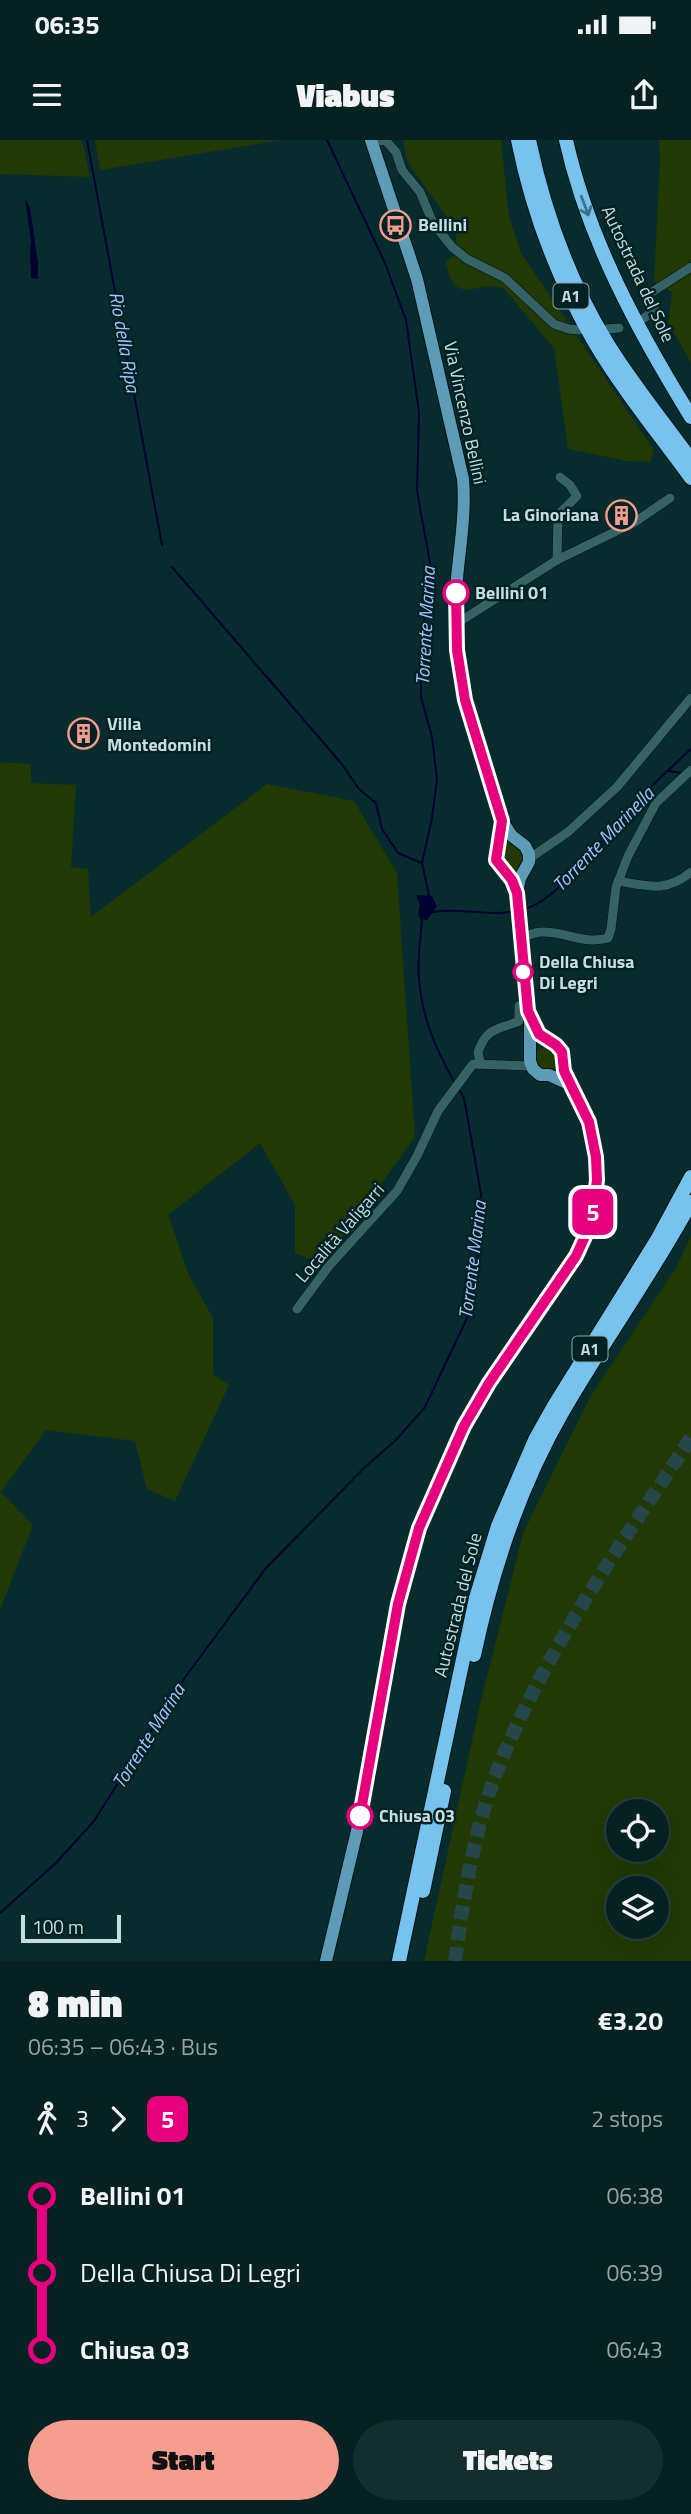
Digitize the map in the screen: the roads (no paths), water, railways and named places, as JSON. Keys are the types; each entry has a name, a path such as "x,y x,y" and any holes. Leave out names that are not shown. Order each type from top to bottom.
{"highway":[{"name":"A1","path":"518,140 548,246 597,346 664,432 691,460"},
{"name":"A1","path":"529,140 544,201 582,297 607,344 691,478"},
{"name":"Autostrada del Sole","path":"566,140 581,197 598,240 661,368 691,417"},
{"name":"Autostrada del Sole","path":"408,1961 476,1598 503,1528 519,1475 548,1417 657,1240 691,1177"},
{"name":"Autostrada del Sole","path":"503,1528 563,1411 666,1249 691,1202"},
{"name":"Autostrada del Sole","path":"399,1961 453,1725"}],"main road":[{"name":"Via Vincenzo Bellini","path":"372,141 418,279 463,479 464,507 455,620 457,658 465,700 502,821 499,848"},
{"name":"Via Vincenzo Bellini","path":"502,821 522,844"},
{"path":"326,1961 357,1832 398,1604 419,1528 464,1426 489,1383 576,1256 589,1225 597,1180 595,1147 585,1111 569,1084 562,1065 562,1052 539,1034 526,1003 518,896 529,854 522,844 510,841 499,848 496,860 512,880 518,896"},
{"path":"504,871 512,874 526,866"},
{"path":"531,1019 531,1060 540,1074 569,1084"},
{"path":"531,1060 540,1043 548,1042"},
{"path":"549,1075 557,1072 562,1065"}],"street":[{"path":"372,141 384,141 392,146 402,170 420,192 433,223 452,247 467,259 505,278 554,324 579,330"},
{"path":"644,318 655,310 649,295 691,267"},
{"path":"607,329 619,328"},
{"path":"557,560 558,515 577,496 570,485 560,477"},
{"path":"455,620 462,620 557,560 635,522 670,498"},
{"path":"526,866 617,787 691,698"},
{"path":"520,936 528,937 541,932 592,941 608,937 618,881 628,856 656,803 691,770"},
{"path":"522,844 551,844"},
{"path":"618,881 658,887 673,884 691,872"},
{"path":"526,1003 519,1007 519,1021 498,1027 489,1033 478,1052 480,1062 519,1066 531,1060"},
{"name":"Località Valigarri","path":"297,1309 329,1266 397,1191 444,1102 473,1063 480,1062"}],"waterway":[{"name":"Rio della Ripa","path":"87,140 162,545"},
{"name":"Torrente Marina","path":"327,140 385,263 406,320 419,413 417,491 432,574 421,637 421,697 432,737 437,779 422,863 429,896"},
{"name":"Rio della Ripa","path":"172,567 341,763 359,789 376,803 382,829 398,853 422,863"},
{"name":"Torrente Marinella","path":"524,909 538,903 568,879 636,802 691,749"},
{"path":"669,771 681,773"},
{"name":"Torrente Marinella","path":"433,912 515,911"},
{"name":"Torrente Marina","path":"422,918 419,971 423,1007 436,1046 455,1083"},
{"name":"Torrente Marina","path":"0,1913 56,1863 94,1821 186,1676 266,1568 365,1467 396,1440 425,1407 468,1316 476,1273 481,1194 464,1098 458,1088"}],"tunnel":[{"path":"455,1961 465,1892 480,1823 513,1733 583,1603 691,1438"}],"place":[{"name":"Bellini","path":"395,225"},
{"name":"La Ginoriana","path":"622,515"},
{"name":"Bellini 01","path":"456,593"},
{"name":"Villa Montedomini","path":"84,734"},
{"name":"Della Chiusa Di Legri","path":"523,972"},
{"name":"Chiusa 03","path":"360,1816"}]}
